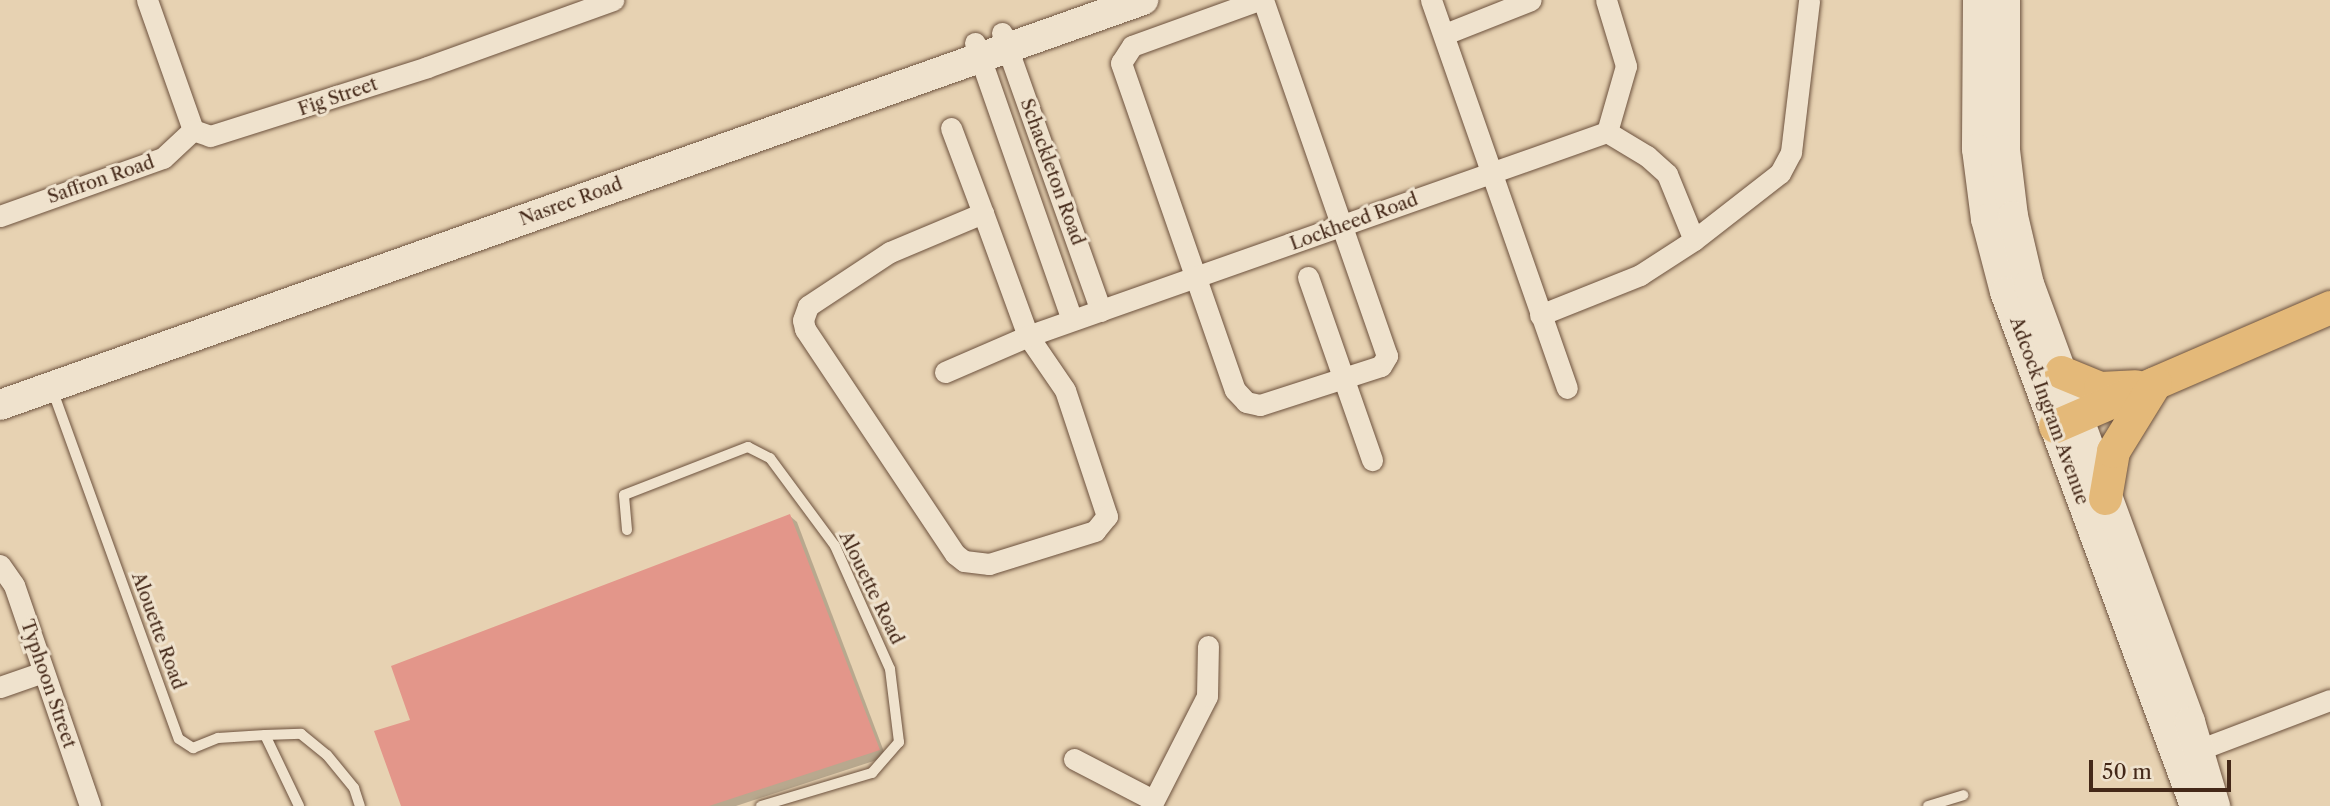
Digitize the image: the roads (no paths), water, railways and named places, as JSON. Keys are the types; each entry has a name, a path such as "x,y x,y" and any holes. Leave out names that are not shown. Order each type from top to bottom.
{"main road":[{"path":"2067,422 2330,307"},
{"path":"2061,372 2100,388 2155,383"},
{"path":"2105,498 2113,451 2155,383"}],"street":[{"path":"147,0 193,130"},
{"name":"Fig Street","path":"193,130 210,136 235,131 613,0"},
{"name":"Nasrec Road","path":"991,45 1095,0"},
{"name":"Nasrec Road","path":"0,405 49,380 991,45 1143,0"},
{"path":"1261,0 1344,227 1387,356 1381,366 1342,379 1260,405 1246,402 1236,390 1121,63 1132,46 1261,0"},
{"path":"1431,0 1445,34 1489,173 1567,388"},
{"path":"1445,34 1531,0"},
{"path":"1605,0 1626,66 1626,80 1606,132 1662,168 1679,196 1694,240"},
{"path":"1540,315 1640,275 1694,240 1787,164 1809,0"},
{"name":"Adcock Ingram Avenue","path":"1978,0 1976,136 1986,219 2005,292 2105,498 2189,754 2195,806"},
{"name":"Adcock Ingram Avenue","path":"2005,0 2005,150 2012,216 2029,284 2061,372 2067,422 2189,754 2215,806"},
{"name":"Schackleton Road","path":"991,45 1054,177 1101,311"},
{"name":"Schackleton Road","path":"991,45 1025,188 1072,320"},
{"path":"951,128 983,213 1028,336 1065,390 1106,510 1106,521 1095,531 989,564 964,561 895,464 805,329 803,320 808,306 890,251 983,213"},
{"name":"Saffron Road","path":"0,215 163,158 193,130"},
{"name":"Lockheed Road","path":"945,372 1072,320 1344,227 1606,132"},
{"path":"1025,188 1054,177"},
{"path":"1308,277 1372,460"},
{"name":"Nasrec Road","path":"0,390 49,380"},
{"name":"Typhoon Street","path":"0,565 14,585 90,806"},
{"path":"1074,759 1152,803 1207,696 1209,646"},
{"path":"0,687 43,672"},
{"path":"2189,754 2330,700"}],"lane":[{"name":"Alouette Road","path":"49,380 179,739 193,748 218,738 265,735"},
{"name":"Alouette Road","path":"627,530 624,495 748,447 770,458 835,546 890,669 899,742 872,773 761,806"},
{"path":"299,806 265,735 300,734 318,748 355,788 360,806"},
{"path":"1928,806 1963,795"}]}
